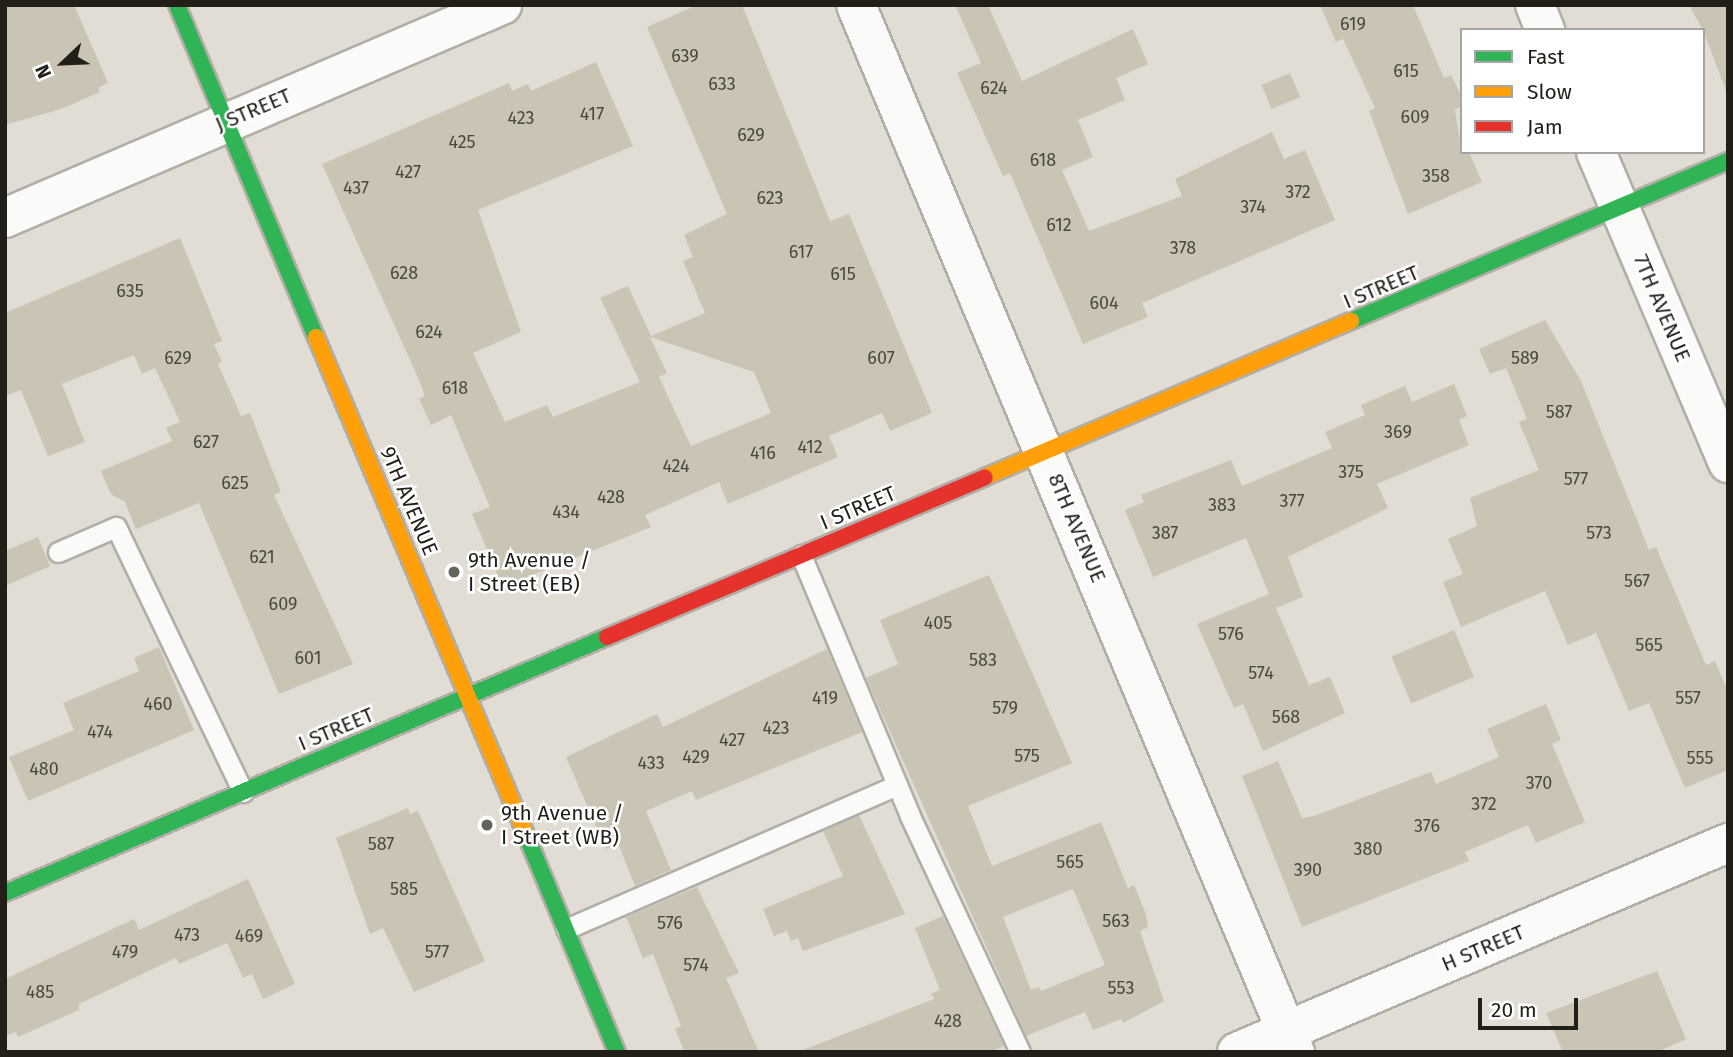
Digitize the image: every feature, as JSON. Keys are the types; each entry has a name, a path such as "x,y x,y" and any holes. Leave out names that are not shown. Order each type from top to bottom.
{"street":[{"name":"9TH AVENUE","path":"177,5 617,1052"},
{"name":"J STREET","path":"5,218 502,5"},
{"name":"8TH AVENUE","path":"856,5 1291,1042"},
{"path":"1535,5 1544,28"},
{"name":"7TH AVENUE","path":"1597,154 1728,463"},
{"name":"I STREET","path":"5,893 1728,161"},
{"name":"H STREET","path":"1237,1052 1291,1042 1728,843"}],"lane":[{"path":"58,552 117,527 243,792"},
{"path":"802,555 897,785 1020,1052"},
{"path":"566,929 897,785"}],"building":[{"path":"5,5 74,5 108,83 98,88 100,92 61,109 5,125"},
{"path":"697,5 742,5 830,221 849,214 932,413 890,431 882,413 829,436 838,457 728,504 719,482 645,515 651,527 503,587 472,514 490,507 451,415 431,425 419,399 425,396 419,380 322,164 509,83 512,91 528,84 531,91 596,62 633,146 478,210 521,332 473,353 505,422 547,405 553,417 640,382 600,298 628,286 651,336 705,313 683,261 693,257 684,235 727,214 647,27","holes":["650,337 754,372 771,413 691,446 659,377 667,373"]},
{"path":"955,5 988,5 1022,81 1133,29 1148,64 1116,78 1125,100 1078,120 1093,157 1062,170 1089,231 1182,196 1175,179 1272,132 1284,159 1305,150 1335,220 1142,303 1148,317 1083,344 1010,173 1003,176 957,73 981,63"},
{"path":"1320,5 1413,5 1444,78 1451,75 1460,93 1460,107 1455,110 1460,154 1470,154 1482,182 1408,214 1369,111 1375,108 1343,39 1336,42"},
{"path":"1689,5 1728,5 1728,96 1705,35 1705,28 1702,28"},
{"path":"1290,73 1300,97 1272,109 1261,85"},
{"path":"180,238 222,341 214,344 222,362 218,364 241,416 250,413 281,492 274,495 353,664 279,694 199,503 136,529 125,502 111,494 101,471 172,441 166,428 180,422 155,368 142,374 134,355 62,384 85,442 48,456 21,390 5,396 5,313"},
{"path":"1545,320 1581,381 1649,550 1656,547 1706,665 1715,661 1728,692 1728,770 1685,788 1649,703 1629,711 1596,633 1568,645 1545,591 1461,627 1443,582 1463,574 1448,539 1477,526 1470,498 1539,470 1519,422 1527,419 1506,368 1490,374 1479,349"},
{"path":"1454,384 1467,416 1459,420 1469,445 1377,484 1388,508 1288,557 1303,597 1276,608 1309,685 1330,677 1345,713 1263,751 1243,704 1234,708 1197,624 1269,594 1246,538 1153,577 1125,510 1144,502 1141,495 1231,460 1242,486 1332,448 1325,432 1365,415 1361,405 1405,386 1412,402"},
{"path":"38,537 50,566 5,586 5,551"},
{"path":"989,575 1072,763 968,806 992,866 1101,822 1128,888 1134,885 1146,914 1148,927 1140,931 1164,1001 1123,1023 1121,1019 1093,1030 1085,1012 1026,1036 866,678 898,664 880,620","holes":["1073,889 1105,965 1041,991 1039,987 1031,990 1003,917"]},
{"path":"1454,630 1474,677 1411,704 1391,657"},
{"path":"159,647 194,730 28,801 9,757 74,730 63,703 139,671 134,658"},
{"path":"827,649 862,732 696,800 692,791 646,811 671,870 635,886 618,843 606,849 566,757 657,714 663,727"},
{"path":"1546,704 1561,740 1552,744 1585,822 1536,843 1528,825 1465,852 1469,861 1302,927 1242,776 1278,761 1302,818 1314,816 1431,772 1436,784 1499,757 1487,729"},
{"path":"408,808 410,814 418,811 485,961 414,992 383,928 370,934 336,838"},
{"path":"859,815 905,914 803,951 798,938 791,941 787,931 774,936 763,909 843,876 823,831"},
{"path":"248,879 295,984 263,999 252,974 243,978 227,943 179,964 176,958 79,1004 79,1010 18,1037 16,1032 5,1036 5,979 134,919 139,930"},
{"path":"697,887 739,973 726,978 759,1052 685,1052 675,1029 681,1026 653,954 643,958 626,917"},
{"path":"943,916 1004,1046 990,1052 798,1052 934,999 931,994 940,990 915,928"},
{"path":"1657,971 1686,1039 1657,1052 1563,1052 1546,1013"}],"traffic: fast":[{"path":"177,5 316,337"},
{"path":"1351,321 1728,161"},
{"path":"5,893 607,637"},
{"path":"524,830 617,1052"}],"traffic: slow":[{"path":"985,477 1351,321"},
{"path":"316,337 524,830"}],"traffic: jam":[{"path":"607,637 985,477"}],"place":[{"name":"9th Avenue / I Street (EB)","path":"454,572"},
{"name":"9th Avenue / I Street (WB)","path":"487,825"}]}
